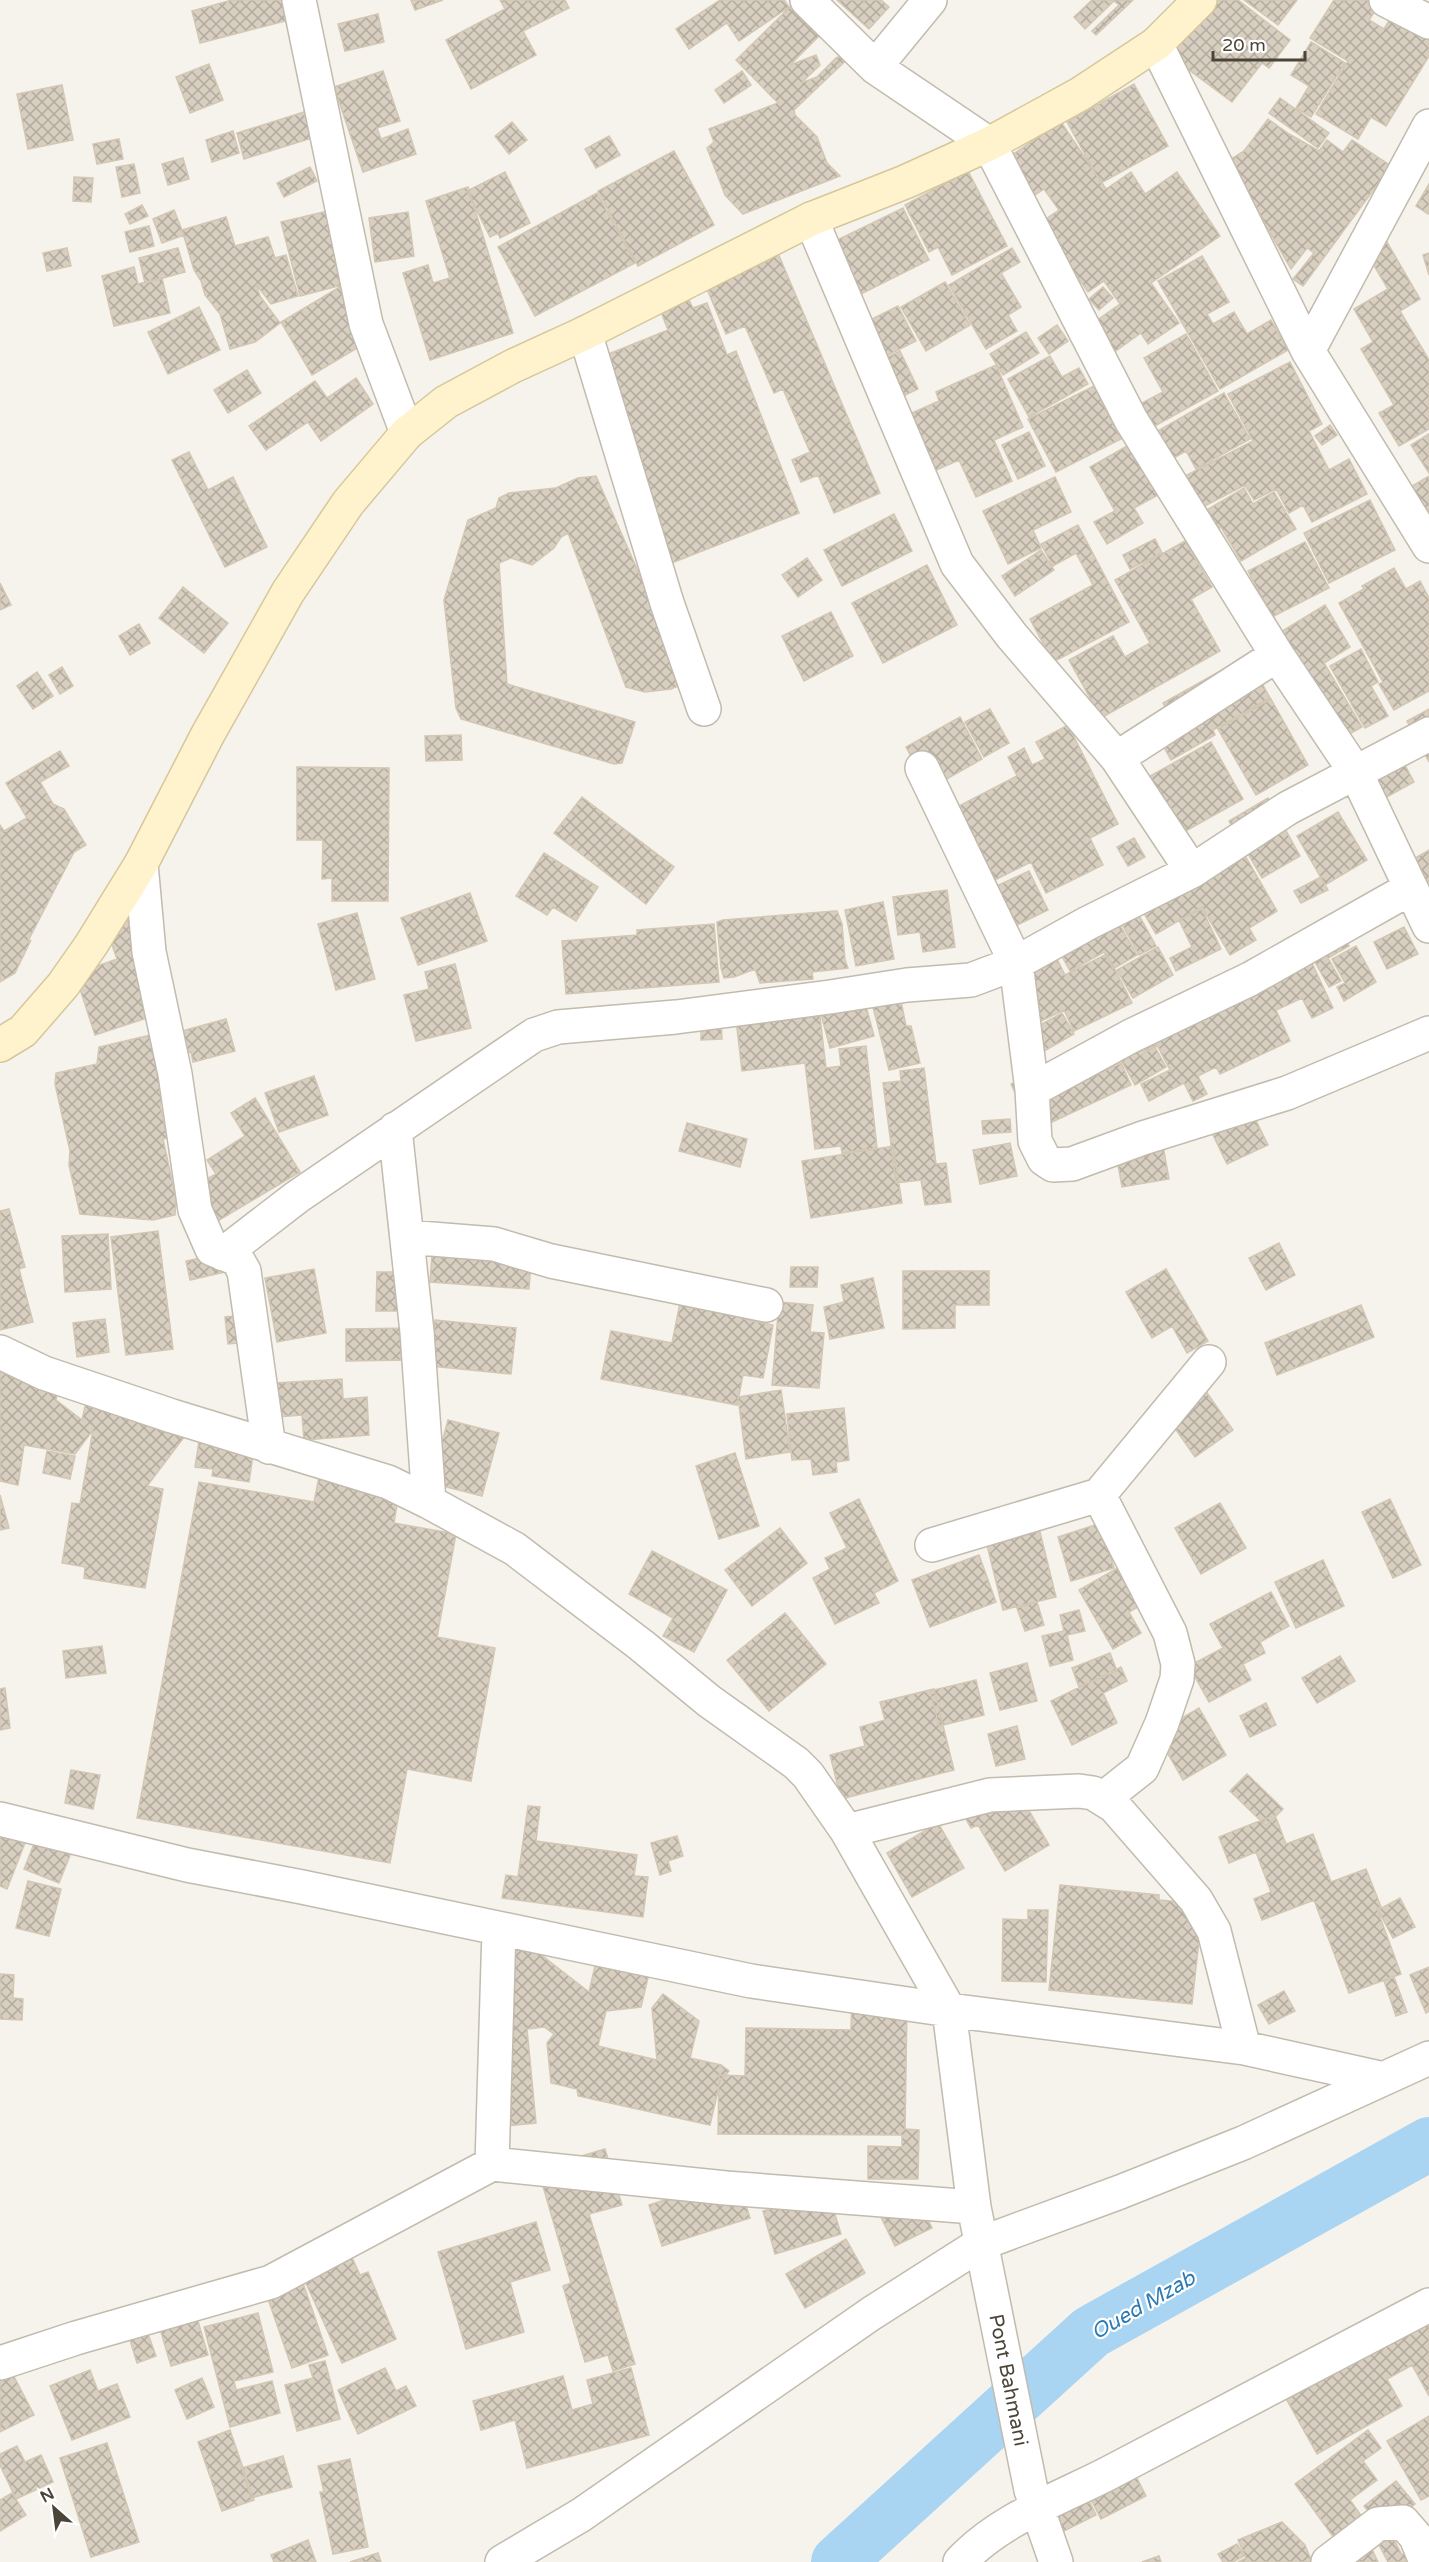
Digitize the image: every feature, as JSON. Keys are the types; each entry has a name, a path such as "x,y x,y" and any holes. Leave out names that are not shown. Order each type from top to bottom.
{"main road":[{"path":"0,1045 23,1031 63,986 141,864 208,734 288,592 348,503 407,433 446,402 513,366 585,333 811,219 905,182 989,144 1080,94 1156,44 1200,0"}],"street":[{"path":"299,0 366,324 407,433"},
{"path":"807,0 875,67 989,144 1131,420 1277,655 1356,773 1429,926"},
{"path":"875,67 930,0"},
{"path":"1386,0 1429,22"},
{"path":"1156,44 1308,351 1429,546"},
{"path":"1308,351 1429,126"},
{"path":"811,219 957,564 1012,636 1117,758 1192,871"},
{"path":"585,333 667,603 704,709"},
{"path":"1117,758 1277,655"},
{"path":"223,1254 297,1197 534,1035 558,1027 676,1017 907,985 972,980 1016,963 1088,923 1192,871 1288,808 1429,734"},
{"path":"922,768 1016,963 1032,1090 1035,1141 1044,1159 1053,1165 1072,1164 1143,1138 1287,1092 1429,1033"},
{"path":"141,864 149,952 175,1074 195,1210 209,1245 215,1251 237,1259 244,1271 269,1447"},
{"path":"1032,1090 1131,1036 1250,980 1411,888"},
{"path":"395,1129 407,1238 429,1502"},
{"path":"407,1238 494,1244 551,1261 765,1305"},
{"path":"0,1352 44,1373 269,1447 388,1482 515,1549 641,1645 709,1701 796,1763 808,1775 847,1831 949,2010"},
{"path":"932,1545 1099,1494 1209,1362"},
{"path":"1099,1494 1170,1633 1178,1664 1177,1679 1162,1724 1142,1768 1104,1798"},
{"path":"847,1831 990,1795 1079,1791 1104,1798 1114,1806 1205,1913 1214,1931 1244,2048"},
{"path":"0,1820 187,1865 752,1981 949,2010 1244,2048 1380,2078"},
{"path":"492,2164 499,1929"},
{"name":"Pont Bahmani","path":"949,2010 974,2207 1033,2499 1056,2562"},
{"path":"502,2562 581,2515 872,2313 1120,2192 1242,2143 1380,2078 1429,2058"},
{"path":"0,2363 76,2338 270,2282 492,2164 726,2188 974,2207"},
{"path":"960,2562 1000,2530 1033,2499 1106,2475 1429,2305"},
{"path":"1328,2562 1378,2523 1403,2522 1424,2544"}],"building":[{"path":"232,0 288,0 293,19 200,43 192,11"},
{"path":"411,0 443,0 415,10"},
{"path":"500,0 565,0 569,8 523,31 536,55 471,89 446,40 505,9"},
{"path":"720,0 784,0 789,7 739,41 727,23 689,49 676,29"},
{"path":"837,0 881,0 889,7 869,29"},
{"path":"1092,0 1133,0 1096,35 1092,31 1119,5 1114,1 1085,29 1074,17"},
{"path":"1211,0 1238,0 1290,40 1269,68 1262,63 1232,102 1169,55"},
{"path":"1244,0 1297,0 1278,25"},
{"path":"1334,0 1382,0 1369,20 1384,29 1399,4 1429,22 1429,56 1386,126 1371,117 1358,139 1316,114 1348,61 1310,38"},
{"path":"794,3 823,32 790,65 816,55 820,65 801,83 817,77 836,58 857,50 794,110 795,115 817,137 827,163 840,176 743,214 725,195 707,148 714,142 709,129 778,103 736,60"},
{"path":"378,14 384,42 345,51 338,24"},
{"path":"1311,42 1345,63 1311,117 1296,108 1309,86 1291,75"},
{"path":"209,64 223,100 190,113 176,77"},
{"path":"383,71 400,121 377,128 381,139 408,129 416,154 363,172 334,87"},
{"path":"742,71 751,85 724,103 715,90"},
{"path":"1134,84 1168,146 1101,183 1067,122"},
{"path":"62,85 73,140 28,149 17,94"},
{"path":"1280,98 1329,133 1318,148 1269,113"},
{"path":"304,112 312,138 244,159 237,133"},
{"path":"1268,119 1319,151 1327,140 1343,152 1352,140 1391,166 1303,286 1293,279 1314,253 1307,248 1291,269 1260,215 1225,163 1244,151"},
{"path":"512,122 527,140 509,154 495,136"},
{"path":"1061,122 1106,189 1131,172 1145,194 1177,172 1220,236 1151,283 1179,323 1148,344 1141,333 1113,353 1093,323 1120,304 1104,281 1088,292 1040,223 1059,210 1044,189 1029,199 1003,161"},
{"path":"233,131 239,153 212,162 206,140"},
{"path":"609,136 620,155 596,168 585,149"},
{"path":"119,139 123,159 97,164 93,144"},
{"path":"674,151 714,225 638,266 598,191"},
{"path":"183,158 189,179 168,185 162,164"},
{"path":"134,164 140,193 122,197 116,167"},
{"path":"310,167 317,181 284,197 277,183"},
{"path":"968,171 1007,246 952,275 938,247 929,252 905,205"},
{"path":"505,172 530,223 500,238 498,233 490,237 467,191"},
{"path":"74,177 93,178 91,202 73,201"},
{"path":"1429,184 1429,212 1428,214 1416,206"},
{"path":"468,187 513,333 430,360 403,273 428,265 433,283 450,278 426,201"},
{"path":"597,193 635,263 535,316 498,247"},
{"path":"142,205 148,216 130,224 125,214"},
{"path":"903,208 929,260 861,294 835,241"},
{"path":"174,210 184,235 162,243 153,219"},
{"path":"328,211 346,284 300,296 281,222"},
{"path":"408,212 414,256 375,262 369,218"},
{"path":"226,217 235,246 268,237 275,258 286,255 298,296 271,304 256,284 260,296 280,323 255,342 230,349 220,314 205,295 201,281 194,270 182,230"},
{"path":"149,226 154,246 130,252 125,232"},
{"path":"1384,237 1420,299 1400,311 1429,360 1429,429 1399,446 1379,413 1394,405 1361,349 1373,342 1354,309 1388,289 1364,249"},
{"path":"67,248 71,266 47,271 43,253"},
{"path":"178,248 185,272 145,283 139,258"},
{"path":"1012,248 1020,262 1001,273 1021,307 1008,315 1017,331 986,349 949,285"},
{"path":"777,251 880,493 834,513 818,475 801,482 792,460 810,452 783,389 774,393 745,326 726,334 704,282"},
{"path":"1429,253 1429,275 1423,255"},
{"path":"1202,256 1229,302 1207,314 1213,324 1234,312 1247,334 1271,320 1288,350 1220,389 1158,281"},
{"path":"134,267 138,284 162,278 170,313 114,326 102,276"},
{"path":"945,282 970,325 926,351 901,307"},
{"path":"343,285 374,338 312,375 281,322"},
{"path":"1103,287 1113,298 1099,310 1089,299"},
{"path":"689,300 693,308 707,303 727,355 736,351 799,513 664,566 584,364 668,330 661,312"},
{"path":"898,306 916,341 868,365 850,330"},
{"path":"199,307 220,350 168,374 148,332"},
{"path":"1057,325 1068,341 1049,354 1038,338"},
{"path":"1026,332 1039,353 1003,375 990,354"},
{"path":"1186,334 1218,391 1153,427 1140,404 1163,392 1144,358"},
{"path":"900,351 918,389 876,409 858,372"},
{"path":"1050,356 1062,377 1079,368 1088,384 1029,417 1008,379"},
{"path":"1290,362 1322,424 1309,431 1329,470 1349,459 1367,494 1312,522 1303,505 1289,513 1276,489 1254,500 1245,485 1199,509 1183,477 1253,441 1228,394"},
{"path":"996,365 1023,427 994,440 1012,481 976,497 959,460 909,482 885,425 939,401 936,392"},
{"path":"247,370 261,393 228,413 214,390"},
{"path":"356,378 373,404 321,441 308,422 266,450 249,426 315,381 327,398"},
{"path":"1094,386 1121,439 1056,472 1028,419"},
{"path":"1224,393 1250,439 1196,469 1186,451 1172,459 1156,432"},
{"path":"1330,425 1337,435 1322,445 1315,436"},
{"path":"1029,432 1045,466 1018,479 1002,445"},
{"path":"1429,434 1429,473 1411,445"},
{"path":"1127,446 1158,495 1134,508 1143,523 1107,544 1094,522 1115,511 1090,467"},
{"path":"189,452 208,490 233,477 267,547 225,567 172,460"},
{"path":"596,476 687,682 671,689 645,692 626,687 568,533 561,537 554,548 532,565 511,558 499,563 507,684 635,722 622,763 614,764 461,719 456,708 444,600 468,520 496,508 499,498 509,493 556,488 578,478"},
{"path":"1429,476 1429,528 1402,492"},
{"path":"1055,477 1071,512 1033,530 1041,548 1008,564 983,511"},
{"path":"1244,488 1253,504 1274,492 1296,529 1241,561 1221,527 1216,530 1205,511"},
{"path":"1370,500 1395,550 1329,583 1304,533"},
{"path":"894,514 912,551 842,586 824,550"},
{"path":"1078,525 1129,622 1053,662 1030,619 1093,585 1076,553 1053,566 1041,544"},
{"path":"1155,539 1162,553 1130,569 1123,555"},
{"path":"1185,541 1212,587 1191,599 1220,651 1101,718 1069,660 1113,636 1125,657 1150,643 1115,580"},
{"path":"1305,542 1329,588 1272,617 1248,571"},
{"path":"1041,550 1054,570 1015,596 1002,576"},
{"path":"807,558 822,580 798,597 782,575"},
{"path":"927,565 957,625 883,663 852,603"},
{"path":"1394,568 1406,589 1420,581 1429,598 1429,691 1394,710 1379,684 1383,682 1339,603 1364,589 1362,586"},
{"path":"0,583 11,605 0,610"},
{"path":"183,587 228,623 204,653 159,618"},
{"path":"1325,605 1350,647 1324,663 1362,727 1337,741 1274,636"},
{"path":"831,612 853,656 804,681 782,636"},
{"path":"139,624 150,643 130,655 119,636"},
{"path":"1361,649 1378,682 1371,686 1388,716 1365,728 1330,666"},
{"path":"1247,656 1270,698 1213,730 1215,735 1171,760 1152,725 1169,715 1163,703"},
{"path":"62,667 73,686 60,694 49,675"},
{"path":"37,672 53,696 33,709 17,686"},
{"path":"1271,699 1308,765 1256,795 1218,729"},
{"path":"990,709 1009,743 984,757 965,722"},
{"path":"1429,709 1429,762 1407,721"},
{"path":"960,717 982,759 929,789 906,747"},
{"path":"1068,725 1118,824 1090,838 1103,865 1046,893 1031,862 981,887 953,809 1017,776 1008,757 1024,748 1032,765 1045,759 1036,742"},
{"path":"461,735 462,760 426,761 425,736"},
{"path":"1392,741 1414,782 1374,804 1352,763"},
{"path":"1211,742 1243,799 1175,837 1143,780"},
{"path":"60,751 69,766 40,782 53,804 64,809 86,845 74,852 27,943 31,940 15,973 0,982 0,825 4,831 27,818 6,783"},
{"path":"297,767 389,768 388,901 332,901 332,878 322,879 323,840 297,840"},
{"path":"582,797 674,867 646,904 554,833"},
{"path":"1268,798 1300,856 1262,878 1229,821"},
{"path":"1338,812 1367,860 1325,885 1297,836"},
{"path":"1134,838 1145,857 1128,866 1117,847"},
{"path":"1239,845 1277,911 1249,928 1256,940 1230,955 1202,907 1156,934 1131,891"},
{"path":"1429,850 1429,895 1410,861"},
{"path":"544,853 598,887 576,921 553,907 547,915 516,896"},
{"path":"1029,871 1048,910 999,934 979,894"},
{"path":"1321,877 1328,890 1301,903 1294,891"},
{"path":"947,890 955,947 923,952 920,932 898,935 893,897"},
{"path":"470,893 487,941 418,965 401,918"},
{"path":"1129,897 1156,946 1139,955 1112,906"},
{"path":"883,902 894,959 856,966 845,910"},
{"path":"1109,906 1137,955 1113,969 1104,952 1070,971 1052,938"},
{"path":"1202,909 1221,949 1176,971 1170,958 1192,947 1179,920"},
{"path":"837,911 842,924 845,960 848,968 812,972 813,979 760,983 755,969 734,977 724,978 717,922"},
{"path":"357,913 375,979 336,990 318,924"},
{"path":"128,920 159,1014 95,1035 75,974 117,959 106,928"},
{"path":"714,924 719,982 566,994 562,941 637,935 637,930"},
{"path":"1338,926 1349,946 1328,958 1341,981 1329,987 1305,944"},
{"path":"1404,927 1418,954 1387,969 1374,942"},
{"path":"1048,941 1065,975 1107,954 1132,1003 1074,1031 1064,1010 1031,1026 1000,964"},
{"path":"1303,944 1333,1008 1312,1018 1302,998 1276,1010 1290,1041 1220,1074 1216,1067 1198,1076 1207,1094 1193,1101 1184,1083 1149,1101 1141,1084 1170,1070 1157,1045 1139,1053 1133,1041"},
{"path":"1356,946 1376,982 1344,1001 1337,987 1345,983 1332,959"},
{"path":"1158,947 1173,975 1133,998 1117,970"},
{"path":"455,964 471,1028 416,1041 404,995 429,989 425,972"},
{"path":"862,991 874,1036 830,1048 818,1003"},
{"path":"900,996 906,1026 911,1026 920,1063 889,1070 872,1003"},
{"path":"818,1000 826,1068 841,1066 839,1049 866,1046 877,1148 842,1153 841,1146 815,1149 805,1063 742,1071 735,1011"},
{"path":"1062,1013 1074,1034 1032,1058 1020,1036"},
{"path":"721,1018 722,1039 701,1040 701,1019"},
{"path":"226,1019 235,1051 193,1062 191,1052 165,1059 160,1037"},
{"path":"1122,1022 1140,1055 1155,1047 1166,1067 1135,1085 1105,1031"},
{"path":"151,1035 158,1064 157,1076 160,1076 164,1095 160,1104 167,1138 163,1139 176,1199 175,1215 153,1220 80,1214 69,1165 70,1151 55,1084 56,1073 97,1064 99,1047"},
{"path":"1078,1052 1091,1077 1121,1063 1131,1085 1033,1131 1011,1084"},
{"path":"924,1068 936,1164 946,1163 951,1202 925,1205 921,1180 896,1183 883,1083 901,1081 900,1071"},
{"path":"314,1076 328,1115 279,1132 265,1093"},
{"path":"1242,1092 1268,1145 1227,1164 1202,1112"},
{"path":"255,1098 300,1172 216,1222 194,1186 216,1174 207,1160 245,1136 231,1113"},
{"path":"1010,1119 1011,1132 983,1134 982,1121"},
{"path":"687,1123 747,1139 740,1167 679,1151"},
{"path":"1161,1135 1169,1179 1122,1187 1114,1143"},
{"path":"1010,1143 1017,1176 980,1184 973,1150"},
{"path":"893,1146 902,1203 811,1218 802,1161"},
{"path":"9,1209 25,1267 19,1269 33,1322 0,1330 0,1211"},
{"path":"158,1231 173,1349 126,1355 111,1237"},
{"path":"108,1234 111,1289 65,1292 62,1236"},
{"path":"433,1241 532,1247 529,1289 430,1282"},
{"path":"1279,1243 1295,1275 1266,1290 1249,1258"},
{"path":"234,1251 238,1269 190,1280 186,1261"},
{"path":"791,1267 818,1267 817,1287 790,1287"},
{"path":"314,1269 326,1333 277,1342 265,1278"},
{"path":"1166,1269 1208,1341 1187,1353 1172,1326 1152,1338 1126,1292"},
{"path":"903,1271 989,1271 989,1305 955,1305 955,1328 903,1329"},
{"path":"377,1272 406,1272 405,1311 376,1311"},
{"path":"873,1278 884,1328 830,1339 824,1307 844,1302 841,1285"},
{"path":"779,1302 813,1305 810,1332 824,1333 819,1388 772,1385"},
{"path":"680,1303 745,1315 744,1319 773,1325 763,1378 743,1375 737,1405 601,1379 611,1331 672,1343"},
{"path":"1361,1305 1374,1337 1277,1375 1265,1343"},
{"path":"245,1315 248,1342 228,1344 225,1317"},
{"path":"105,1319 109,1352 77,1357 73,1323"},
{"path":"435,1320 516,1328 511,1374 431,1366"},
{"path":"412,1328 412,1360 346,1361 346,1329"},
{"path":"0,1368 60,1378 56,1400 82,1420 86,1402 197,1420 147,1486 163,1489 145,1588 84,1578 85,1567 62,1563 72,1503 80,1504 93,1430 75,1454 24,1445 18,1485 0,1481"},
{"path":"342,1379 343,1399 367,1397 369,1435 304,1440 302,1415 278,1417 276,1383"},
{"path":"1198,1380 1233,1430 1195,1457 1160,1407"},
{"path":"781,1390 790,1452 746,1459 738,1397"},
{"path":"844,1408 849,1460 836,1462 837,1472 813,1475 811,1459 792,1460 787,1414"},
{"path":"448,1420 499,1433 482,1496 431,1483"},
{"path":"200,1435 255,1443 249,1482 212,1476 213,1469 195,1467"},
{"path":"47,1451 75,1456 70,1479 43,1473"},
{"path":"735,1453 759,1526 719,1539 696,1466"},
{"path":"319,1477 399,1492 394,1523 456,1534 437,1637 495,1648 471,1781 407,1769 390,1863 137,1818 199,1482 314,1502"},
{"path":"0,1495 9,1528 0,1530"},
{"path":"859,1499 898,1581 874,1593 879,1603 835,1624 813,1578 830,1569 825,1558 847,1548 830,1513"},
{"path":"1390,1499 1421,1565 1393,1578 1362,1512"},
{"path":"1220,1503 1246,1548 1201,1574 1175,1528"},
{"path":"1101,1523 1114,1568 1071,1581 1058,1537"},
{"path":"780,1528 807,1563 752,1606 725,1570"},
{"path":"1039,1528 1056,1597 1003,1610 986,1541"},
{"path":"652,1551 727,1590 694,1652 663,1636 673,1618 629,1594"},
{"path":"979,1555 996,1602 930,1627 912,1580"},
{"path":"1323,1560 1344,1606 1296,1628 1275,1582"},
{"path":"1128,1562 1150,1600 1129,1612 1141,1633 1113,1649 1079,1590"},
{"path":"1271,1592 1289,1626 1260,1642 1265,1653 1243,1664 1251,1680 1209,1702 1189,1666 1223,1648 1210,1624"},
{"path":"1037,1602 1044,1625 1025,1631 1017,1608"},
{"path":"1079,1610 1085,1631 1067,1635 1073,1660 1050,1666 1042,1636 1064,1631 1060,1615"},
{"path":"785,1613 826,1664 769,1711 727,1660"},
{"path":"102,1646 106,1673 66,1678 63,1651"},
{"path":"1110,1653 1117,1671 1079,1687 1072,1668"},
{"path":"1340,1656 1355,1681 1317,1703 1302,1678"},
{"path":"1027,1663 1037,1701 1000,1710 990,1673"},
{"path":"1121,1667 1127,1681 1103,1693 1117,1723 1072,1745 1051,1701"},
{"path":"976,1680 984,1715 939,1726 930,1691"},
{"path":"5,1688 10,1728 0,1730 0,1689"},
{"path":"934,1689 954,1770 841,1799 830,1755 865,1746 860,1727 885,1720 880,1702"},
{"path":"1266,1703 1276,1725 1250,1737 1240,1716"},
{"path":"1199,1708 1226,1755 1183,1780 1156,1733"},
{"path":"1017,1726 1025,1759 996,1766 988,1734"},
{"path":"71,1770 100,1775 93,1809 65,1803"},
{"path":"1247,1774 1283,1809 1266,1826 1230,1791"},
{"path":"1010,1778 1049,1845 1005,1871 978,1825 971,1828 959,1807"},
{"path":"528,1806 540,1807 536,1841 637,1855 634,1876 648,1877 643,1917 502,1898 506,1875 518,1877"},
{"path":"1275,1815 1286,1844 1313,1834 1331,1882 1366,1869 1381,1907 1377,1909 1401,1974 1349,1993 1314,1900 1262,1920 1254,1899 1271,1892 1256,1852 1229,1863 1219,1837"},
{"path":"0,1819 30,1830 7,1889 0,1886"},
{"path":"938,1823 964,1868 912,1897 887,1853"},
{"path":"40,1829 75,1843 59,1883 24,1869"},
{"path":"677,1836 683,1856 668,1861 671,1871 660,1875 651,1843"},
{"path":"28,1881 61,1889 49,1936 16,1928"},
{"path":"1060,1885 1159,1895 1159,1900 1203,1904 1192,2004 1049,1990"},
{"path":"1400,1898 1415,1927 1393,1938 1378,1910"},
{"path":"1028,1910 1048,1910 1046,1982 1002,1981 1003,1919 1028,1920"},
{"path":"487,1936 527,1944 589,1992 598,1953 651,1965 641,2007 606,2011 598,2046 657,2060 652,2008 663,1994 699,2021 690,2058 721,2065 729,2071 720,2082 710,2125 578,2096 577,2089 551,2083 547,2043 554,2034 544,2027 527,2029 536,2123 505,2126"},
{"path":"1429,1967 1429,2011 1426,2013 1410,1975"},
{"path":"0,1974 14,1975 13,1998 23,1999 22,2020 0,2019"},
{"path":"1394,1977 1407,2012 1396,2016 1384,1981"},
{"path":"1284,1991 1295,2011 1269,2024 1258,2005"},
{"path":"852,1994 907,2008 905,2129 919,2130 918,2179 868,2179 868,2146 902,2147 902,2135 718,2134 719,2075 745,2076 746,2028 851,2030"},
{"path":"605,2149 622,2205 589,2214 635,2364 613,2371 608,2355 585,2362 563,2286 571,2283 538,2169"},
{"path":"737,2177 750,2218 662,2246 649,2205"},
{"path":"828,2192 841,2234 775,2254 763,2211"},
{"path":"915,2193 932,2228 895,2246 878,2211"},
{"path":"536,2222 550,2270 510,2282 524,2332 466,2349 438,2252"},
{"path":"846,2239 865,2273 805,2308 786,2274"},
{"path":"344,2240 360,2275 368,2272 396,2339 342,2363 296,2261"},
{"path":"296,2263 328,2355 292,2368 260,2276"},
{"path":"1429,2291 1429,2396 1412,2365 1387,2379 1402,2406 1317,2454 1279,2386"},
{"path":"190,2294 208,2355 171,2366 153,2305"},
{"path":"258,2313 273,2372 234,2381 236,2390 272,2381 280,2413 230,2427 204,2327"},
{"path":"147,2331 156,2356 137,2363 129,2337"},
{"path":"325,2361 340,2419 297,2431 285,2385 313,2378 309,2365"},
{"path":"7,2363 34,2415 0,2432 0,2366"},
{"path":"385,2368 396,2391 406,2386 416,2406 358,2434 338,2390"},
{"path":"631,2368 649,2435 527,2468 515,2420 481,2430 473,2401 563,2376 572,2410 593,2404 587,2380"},
{"path":"90,2370 98,2391 117,2384 130,2417 72,2440 50,2386"},
{"path":"202,2378 214,2407 187,2419 175,2390"},
{"path":"1429,2416 1429,2496 1421,2500 1387,2441"},
{"path":"230,2430 254,2500 222,2511 198,2442"},
{"path":"1368,2430 1381,2448 1363,2461 1377,2480 1350,2500 1363,2518 1334,2538 1295,2484"},
{"path":"107,2443 139,2542 91,2557 60,2458"},
{"path":"17,2446 25,2462 41,2455 53,2482 16,2499 0,2465 0,2454"},
{"path":"1124,2453 1146,2496 1101,2519 1079,2476"},
{"path":"283,2456 292,2487 251,2498 242,2468"},
{"path":"350,2459 368,2547 333,2554 320,2492 324,2492 318,2466"},
{"path":"1077,2476 1096,2515 1052,2537 1033,2498"},
{"path":"1396,2481 1415,2504 1384,2530 1364,2506"},
{"path":"12,2493 26,2515 0,2531 0,2500"},
{"path":"1282,2522 1305,2545 1312,2562 1238,2562 1246,2558 1238,2540"},
{"path":"1391,2534 1402,2555 1411,2550 1417,2562 1388,2562 1377,2541"},
{"path":"308,2540 316,2562 274,2562 271,2555"},
{"path":"1237,2544 1244,2556 1233,2562 1223,2562 1218,2554"},
{"path":"1370,2545 1378,2562 1351,2562"},
{"path":"378,2553 381,2562 350,2562"},
{"path":"1159,2556 1161,2562 1142,2562"}],"waterway":[{"name":"Oued Mzab","path":"838,2562 1091,2332 1429,2144"}]}
